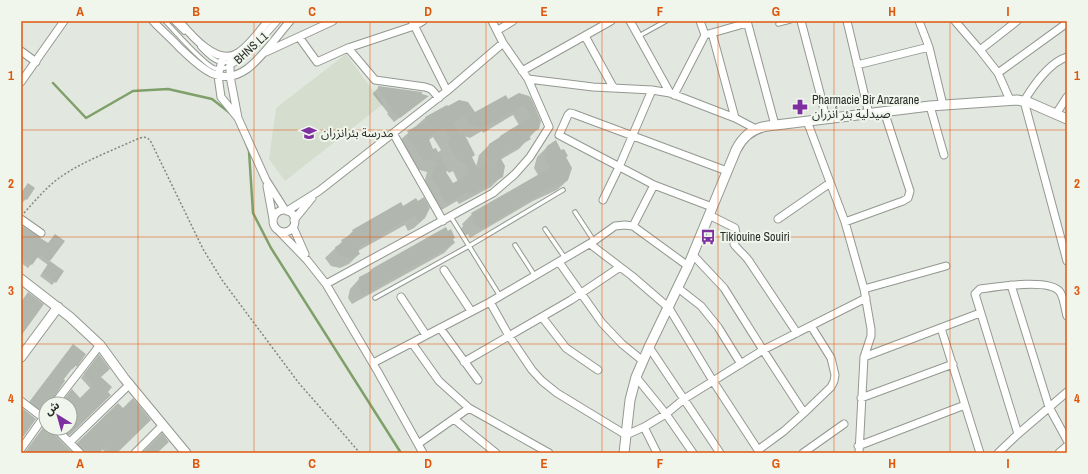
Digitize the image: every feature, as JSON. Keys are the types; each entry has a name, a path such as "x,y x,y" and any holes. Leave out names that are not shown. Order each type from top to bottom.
{"street":[{"path":"21,82 64,21"},
{"path":"153,21 205,71 218,76 239,74 248,69 290,21"},
{"path":"179,21 195,38 226,62 238,118 266,180 286,211 293,216 307,260"},
{"path":"238,118 221,97 218,76 226,62 242,50 268,21"},
{"path":"264,52 333,21"},
{"path":"299,37 317,62 348,48 413,23 423,21"},
{"path":"492,21 498,30 503,43 528,79 549,127 559,135 619,167 710,211 735,228 736,235 734,242 736,247 750,261 797,333"},
{"path":"498,30 513,21"},
{"path":"522,71 611,21"},
{"path":"630,21 672,94"},
{"path":"700,21 709,34 736,118"},
{"path":"801,21 826,119"},
{"path":"847,21 869,114"},
{"path":"919,21 929,47 943,105"},
{"path":"955,21 998,73 1010,100"},
{"path":"980,50 1017,21"},
{"path":"672,94 709,34 747,22 775,125"},
{"path":"413,23 447,91"},
{"path":"998,73 1067,23"},
{"path":"585,36 613,87"},
{"path":"273,219 278,212 286,211 319,191 447,91 503,43"},
{"path":"857,64 929,47"},
{"path":"348,48 375,80 425,87 431,89 438,98"},
{"path":"21,51 36,62"},
{"path":"1067,57 1051,66 1030,91 1024,101 1067,261"},
{"path":"528,79 593,87 652,90 672,94 736,118 756,129"},
{"path":"603,200 652,90"},
{"path":"1056,114 1067,97"},
{"path":"624,453 630,400 636,377 693,255 726,172 739,144 744,138 756,129 775,125 930,106 1010,100 1024,101 1067,119"},
{"path":"930,106 944,155"},
{"path":"845,222 908,198 910,191 884,111"},
{"path":"559,135 570,113 726,172"},
{"path":"807,121 845,222 864,289 871,329 864,357 858,451 965,405"},
{"path":"326,284 493,193 515,174 530,157 549,127"},
{"path":"393,133 443,221"},
{"path":"266,180 274,226 307,260 326,284 373,363 422,453"},
{"path":"778,219 830,183"},
{"path":"633,226 654,185"},
{"path":"279,231 287,231 319,191"},
{"path":"21,217 41,233"},
{"path":"373,363 490,302 592,243 615,226 625,224 633,226 688,266"},
{"path":"592,243 669,308 713,381 759,452 784,432 831,387 834,381 835,375 830,358 811,326"},
{"path":"693,255 724,288 804,413"},
{"path":"562,260 581,294 611,334 643,361"},
{"path":"864,289 946,266"},
{"path":"464,362 581,294 620,267"},
{"path":"444,270 471,311"},
{"path":"21,279 58,307 100,345 186,453"},
{"path":"1011,285 1049,407 1067,440"},
{"path":"1018,434 975,297 978,290 1011,285 1038,285 1067,292"},
{"path":"678,288 701,306 718,328 741,364"},
{"path":"1058,290 1061,294 1067,316"},
{"path":"401,297 426,336"},
{"path":"626,435 644,427 666,414 684,399 763,350 866,298"},
{"path":"490,302 509,336 532,370 542,381 557,393 626,435"},
{"path":"21,357 58,307"},
{"path":"864,357 980,313"},
{"path":"542,317 566,348 598,370"},
{"path":"440,328 478,380"},
{"path":"941,328 980,453"},
{"path":"412,343 439,381 469,408 550,453"},
{"path":"60,396 100,345"},
{"path":"649,347 720,453"},
{"path":"861,398 953,364"},
{"path":"636,377 666,414 693,453"},
{"path":"70,442 130,384"},
{"path":"998,453 1067,392"},
{"path":"21,401 38,412"},
{"path":"418,444 469,408"},
{"path":"454,419 496,453"},
{"path":"803,453 844,424"},
{"path":"135,453 163,425"},
{"path":"21,449 38,426"},
{"path":"644,427 657,453"},
{"path":"64,436 80,453"},
{"path":"1059,453 1067,446"}],"lane":[{"name":"BHNS L1","path":"165,21 201,58 214,68 245,54 275,21"},
{"name":"BHNS L1","path":"173,21 207,55 217,61 226,62 246,56 280,21"},
{"path":"639,36 666,21"},
{"path":"778,24 790,21"},
{"path":"375,298 469,246 563,190"},
{"path":"575,212 592,243"},
{"path":"450,217 500,296"},
{"path":"545,229 562,260"},
{"path":"515,245 535,276"}],"path":[{"path":"21,217 46,190 61,177 77,167 135,140 145,137 148,138 153,145 203,249 222,280 298,382 360,453"}],"shaded area":[{"name":"مدرسة بئرانزران","path":"346,54 383,104 285,181 269,159 276,108"}],"building":[{"path":"378,86 422,92 422,94 429,96 400,118 391,109 392,108 378,89"},
{"path":"519,93 529,96 541,121 539,129 528,135 531,139 500,157 505,166 503,177 470,195 467,192 448,203 440,194 442,193 432,177 437,162 422,159 413,142 411,143 407,136 409,134 407,131 427,121 425,117 459,100 468,102 475,112 506,95 508,99","holes":["524,105 531,117 489,144 486,155 490,162 478,169 472,157 475,155 467,139 463,133 459,135 453,123 464,116 470,125 481,128 492,122 493,123","444,127 451,140 447,142 460,163 463,161 470,174 453,183 446,172 448,171 436,148 433,149 428,137"]},
{"path":"556,140 561,150 564,149 568,156 566,157 572,168 568,180 541,192 542,193 481,229 478,225 475,226 471,218 473,216 471,213 550,168 544,158 547,146"},
{"path":"28,183 35,188 27,200 21,196 21,193"},
{"path":"424,197 430,208 425,218 419,222 415,216 397,225 357,248 360,254 351,259 339,255 335,247 343,243 341,240 354,233 352,230 401,202 403,206 416,198 418,201"},
{"path":"21,225 48,243 55,234 65,241 50,261 40,254 32,265 21,258"},
{"path":"446,227 448,231 451,229 455,238 453,239 455,243 362,295 358,287 359,277"},
{"path":"50,261 64,271 56,283 42,273"},
{"path":"28,292 44,304 21,336 21,302"},
{"path":"73,344 86,354 77,367 75,365 64,379 65,381 55,396 38,396 38,408 30,401"},
{"path":"99,354 110,369 101,377 112,387 108,392 111,395 78,427 78,396 66,396 72,389 80,398 93,385 84,374"},
{"path":"133,398 151,420 117,453 112,453 106,446 99,453 85,453 84,449 77,443 118,403 123,408"},
{"path":"21,407 36,419 21,440"},
{"path":"162,433 169,442 157,453 142,453"},
{"path":"38,434 38,436 46,437 56,436 73,453 32,453 28,448"}],"waterway":[{"path":"53,83 86,118 133,91 168,89 212,99 230,113"},
{"path":"246,143 249,151 253,213 271,248 401,453"}],"place":[{"name":"Pharmacie Bir Anzarane صيدلية بئر أنزران","path":"800,107"},
{"name":"مدرسة بئرانزران","path":"309,133"},
{"name":"Tikiouine Souiri","path":"708,237"}]}
